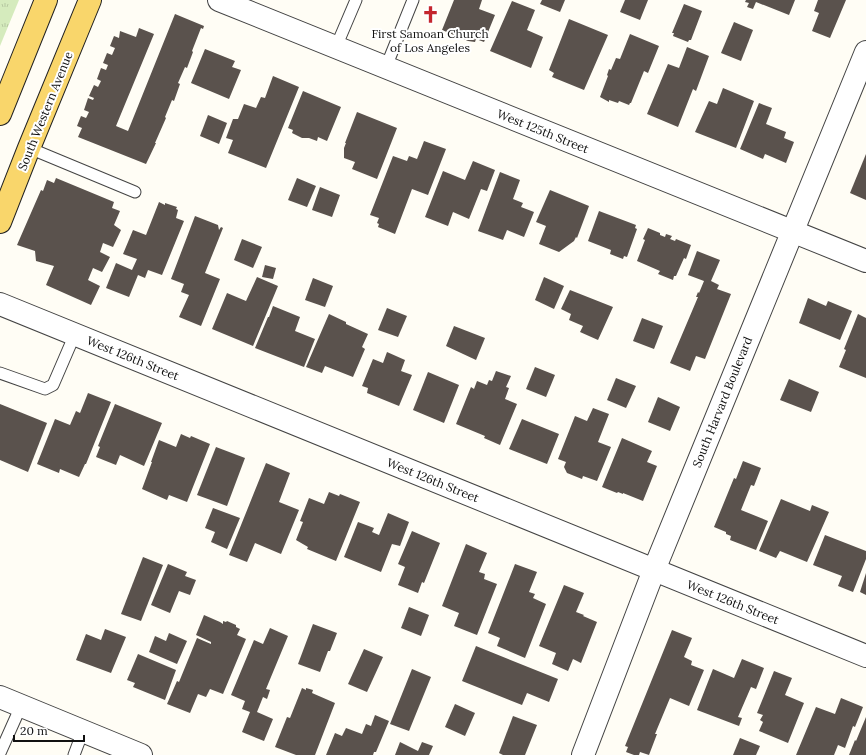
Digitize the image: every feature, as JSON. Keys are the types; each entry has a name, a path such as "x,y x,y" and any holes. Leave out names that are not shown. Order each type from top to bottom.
{"main road":[{"path":"0,114 46,0"},
{"name":"South Western Avenue","path":"0,222 90,0"}],"street":[{"name":"West 125th Street","path":"219,0 866,261"},
{"name":"South Harvard Boulevard","path":"583,755 654,570 866,52"},
{"name":"West 126th Street","path":"0,304 866,656"},
{"path":"0,697 141,755"}],"lane":[{"path":"336,47 356,0"},
{"path":"386,67 413,2"},
{"path":"29,148 136,192"},
{"path":"0,373 45,389 53,385 75,334"},
{"path":"0,753 21,706"},
{"path":"74,755 83,731"}],"green space":[{"path":"0,0 19,0 0,46"}],"building":[{"path":"454,0 482,0 479,9 495,15 484,42 476,39 475,42 468,41 442,30"},
{"path":"542,0 565,0 560,12 540,4"},
{"path":"625,0 648,0 640,20 620,12"},
{"path":"746,0 795,0 789,15 756,2 753,9 747,7 749,3 745,2"},
{"path":"818,0 846,0 830,38 812,31 819,13 814,11"},
{"path":"512,1 535,10 527,30 543,37 531,68 490,51"},
{"path":"684,4 702,11 691,40 688,42 673,36 674,33 672,33"},
{"path":"175,14 204,26 203,29 201,28 187,68 185,67 178,83 180,84 174,101 172,100 156,143 146,164 78,137 82,128 77,126 81,116 86,118 89,112 84,110 88,98 93,100 94,98 89,96 94,85 98,87 101,81 97,79 101,68 106,70 108,65 103,63 107,53 112,55 115,48 110,46 114,36 119,38 120,31 136,37 139,28 154,34 116,126 128,131"},
{"path":"569,19 608,35 584,90 552,77 554,73 549,70"},
{"path":"734,22 753,30 741,61 721,53"},
{"path":"630,34 659,46 648,73 644,71 631,103 629,105 619,101 618,103 609,100 609,102 600,97 609,69 611,70 616,58 620,59"},
{"path":"687,47 709,56 696,91 693,89 678,127 647,114 668,64 679,68"},
{"path":"205,49 235,61 232,67 241,70 229,99 191,83"},
{"path":"273,76 299,87 266,168 228,153 233,140 226,138 233,119 238,119 244,104 256,108 261,97 265,98"},
{"path":"723,88 754,101 736,148 695,132 709,101 717,104"},
{"path":"303,91 341,107 327,141 318,137 317,141 309,138 302,138 292,133 293,130 288,128"},
{"path":"759,103 772,108 766,124 786,132 784,138 794,142 786,163 765,154 763,159 740,149"},
{"path":"357,112 397,128 377,179 352,169 355,162 344,158 345,143"},
{"path":"208,115 227,123 219,144 200,136"},
{"path":"424,141 446,149 428,195 412,189 395,234 378,227 379,224 377,223 379,218 370,215 393,156 407,161 409,156 417,159"},
{"path":"866,154 866,200 850,193"},
{"path":"473,161 495,170 487,191 481,189 469,219 453,212 448,226 425,217 443,171 465,180"},
{"path":"500,172 520,180 513,199 523,203 521,207 534,212 524,237 507,230 503,240 478,231"},
{"path":"56,178 114,202 112,208 120,211 114,225 121,230 113,247 103,243 100,252 110,257 102,272 93,268 88,280 100,286 91,305 46,285 54,266 36,261 35,251 17,245 41,190 43,191 47,180 54,183"},
{"path":"297,178 316,186 307,207 288,200"},
{"path":"320,187 340,195 332,217 312,210"},
{"path":"550,190 589,206 577,238 576,237 574,241 559,252 539,244 546,226 536,222"},
{"path":"159,202 165,205 165,203 177,207 176,209 178,210 176,218 184,221 162,275 148,270 145,278 138,275 129,297 106,288 116,263 132,270 137,259 123,254 133,230 146,235"},
{"path":"599,211 636,225 635,228 637,229 627,257 624,256 623,259 610,254 611,250 588,241"},
{"path":"195,216 218,225 219,230 221,227 223,228 205,273 220,279 201,326 179,317 189,295 181,292 184,284 171,279"},
{"path":"648,228 665,237 666,234 672,236 670,239 675,241 676,239 691,245 686,259 684,258 673,280 658,274 660,271 637,261 645,240 643,239"},
{"path":"242,239 262,247 253,268 234,260"},
{"path":"697,251 720,260 711,281 719,285 717,289 731,294 705,359 696,356 690,371 670,363 698,297 696,297 698,292 699,293 704,281 688,275"},
{"path":"265,265 276,268 273,279 262,277"},
{"path":"257,277 278,286 253,346 212,329 227,293 246,301"},
{"path":"544,277 564,286 554,309 535,300"},
{"path":"313,278 333,286 325,307 305,300"},
{"path":"570,290 613,307 598,340 580,332 583,326 569,320 571,314 561,309"},
{"path":"808,298 826,306 828,301 852,311 840,340 799,323"},
{"path":"273,306 300,317 295,331 315,339 304,367 255,348"},
{"path":"387,308 407,316 398,337 378,330"},
{"path":"329,314 368,334 362,347 365,349 353,377 325,366 322,373 306,367"},
{"path":"858,314 866,318 866,378 839,367 846,350 844,349"},
{"path":"642,318 663,326 654,349 633,341"},
{"path":"454,326 485,338 476,360 446,346"},
{"path":"387,352 405,360 401,371 412,375 399,406 367,393 368,388 362,386 373,359 383,363"},
{"path":"535,367 555,375 546,397 526,389"},
{"path":"496,371 511,376 506,387 509,388 505,399 517,404 500,445 484,438 485,436 456,424 471,387 474,389 477,381 487,385 489,380 492,381"},
{"path":"428,372 459,385 444,423 413,410"},
{"path":"616,378 636,386 626,408 607,400"},
{"path":"789,379 819,392 811,412 780,400"},
{"path":"88,393 111,402 86,464 79,477 60,469 59,473 37,464 55,419 70,425 76,411 80,413"},
{"path":"658,397 680,407 670,431 648,422"},
{"path":"0,404 47,423 28,472 0,460"},
{"path":"115,404 162,423 144,466 120,455 116,465 96,457 100,447 98,446"},
{"path":"593,408 609,414 598,442 611,447 597,481 583,476 582,479 567,473 564,467 566,462 558,459 575,416 587,421"},
{"path":"522,419 559,434 547,464 509,449"},
{"path":"181,434 190,438 191,436 210,444 187,502 169,495 167,500 142,489 159,440 176,447"},
{"path":"622,438 652,451 647,462 657,466 643,501 602,487"},
{"path":"216,447 245,458 227,506 197,495"},
{"path":"743,461 761,468 754,486 751,485 741,510 768,521 756,550 730,540 731,536 714,527 734,478 736,479"},
{"path":"266,463 290,473 279,502 299,510 281,554 255,543 247,562 229,555"},
{"path":"329,492 339,496 340,494 360,502 336,561 307,549 308,547 296,540 303,522 300,521 309,498 324,504"},
{"path":"781,499 810,511 812,505 829,512 807,562 780,551 776,558 759,551"},
{"path":"213,508 240,518 227,549 211,542 215,532 205,528"},
{"path":"388,513 409,522 400,546 392,544 381,572 344,557 358,522 374,528 372,532 379,535"},
{"path":"412,531 440,543 424,583 422,582 418,593 398,585 405,567 398,564"},
{"path":"825,535 866,551 866,559 853,592 838,586 842,576 813,565"},
{"path":"466,544 487,553 479,572 485,574 484,579 497,584 477,635 454,626 459,613 442,606"},
{"path":"143,557 163,565 141,621 121,614"},
{"path":"168,564 187,572 185,576 196,580 190,595 179,591 170,613 151,605"},
{"path":"515,564 537,572 529,592 535,594 533,598 546,604 525,658 497,646 500,638 488,633"},
{"path":"866,573 866,595 860,592"},
{"path":"564,585 584,593 576,612 597,622 581,663 573,659 568,671 552,664 556,653 539,646"},
{"path":"409,607 429,615 421,636 401,628"},
{"path":"204,615 223,624 223,621 227,621 236,625 236,627 240,629 237,635 246,639 223,694 210,689 206,697 198,694 190,713 167,704 177,681 179,682 197,638 211,644 211,642 196,635"},
{"path":"313,624 337,633 320,672 298,664"},
{"path":"270,628 288,636 266,689 270,690 267,699 263,697 257,712 273,719 264,741 242,732 250,712 242,709 245,701 231,695 254,640 263,644"},
{"path":"105,629 126,637 111,673 76,660 86,634 101,640"},
{"path":"672,630 692,638 684,657 692,661 691,665 704,670 689,706 670,698 655,734 657,734 649,755 640,752 639,755 634,755 626,752 628,747 625,746"},
{"path":"169,633 187,641 177,664 149,652 155,636 166,641"},
{"path":"476,646 558,679 549,702 527,693 522,705 462,681"},
{"path":"364,649 383,657 367,692 348,684"},
{"path":"138,654 176,670 165,700 133,687 135,683 127,680"},
{"path":"742,659 764,668 756,689 751,687 738,717 742,718 739,726 697,710 713,669 734,678"},
{"path":"412,669 431,677 409,731 390,724"},
{"path":"774,671 792,678 785,695 804,703 788,743 759,731 763,722 760,720 763,715 757,713"},
{"path":"302,688 306,690 306,688 313,690 312,693 335,703 315,755 296,755 275,747 287,717 290,718"},
{"path":"841,698 863,707 855,727 853,726 845,748 838,745 834,755 796,755 816,707 835,714"},
{"path":"455,704 475,713 465,736 445,727"},
{"path":"375,715 389,721 376,752 374,752 373,755 326,755 335,733 342,736 346,728 362,734 366,724 371,726"},
{"path":"513,716 537,725 525,755 503,755 499,753"},
{"path":"866,717 866,755 849,755 855,740 856,741"},
{"path":"740,738 760,746 756,755 733,755"},
{"path":"400,742 418,751 422,742 433,746 429,755 395,755"}],"place":[{"name":"First Samoan Church of Los Angeles","path":"430,14"}]}
